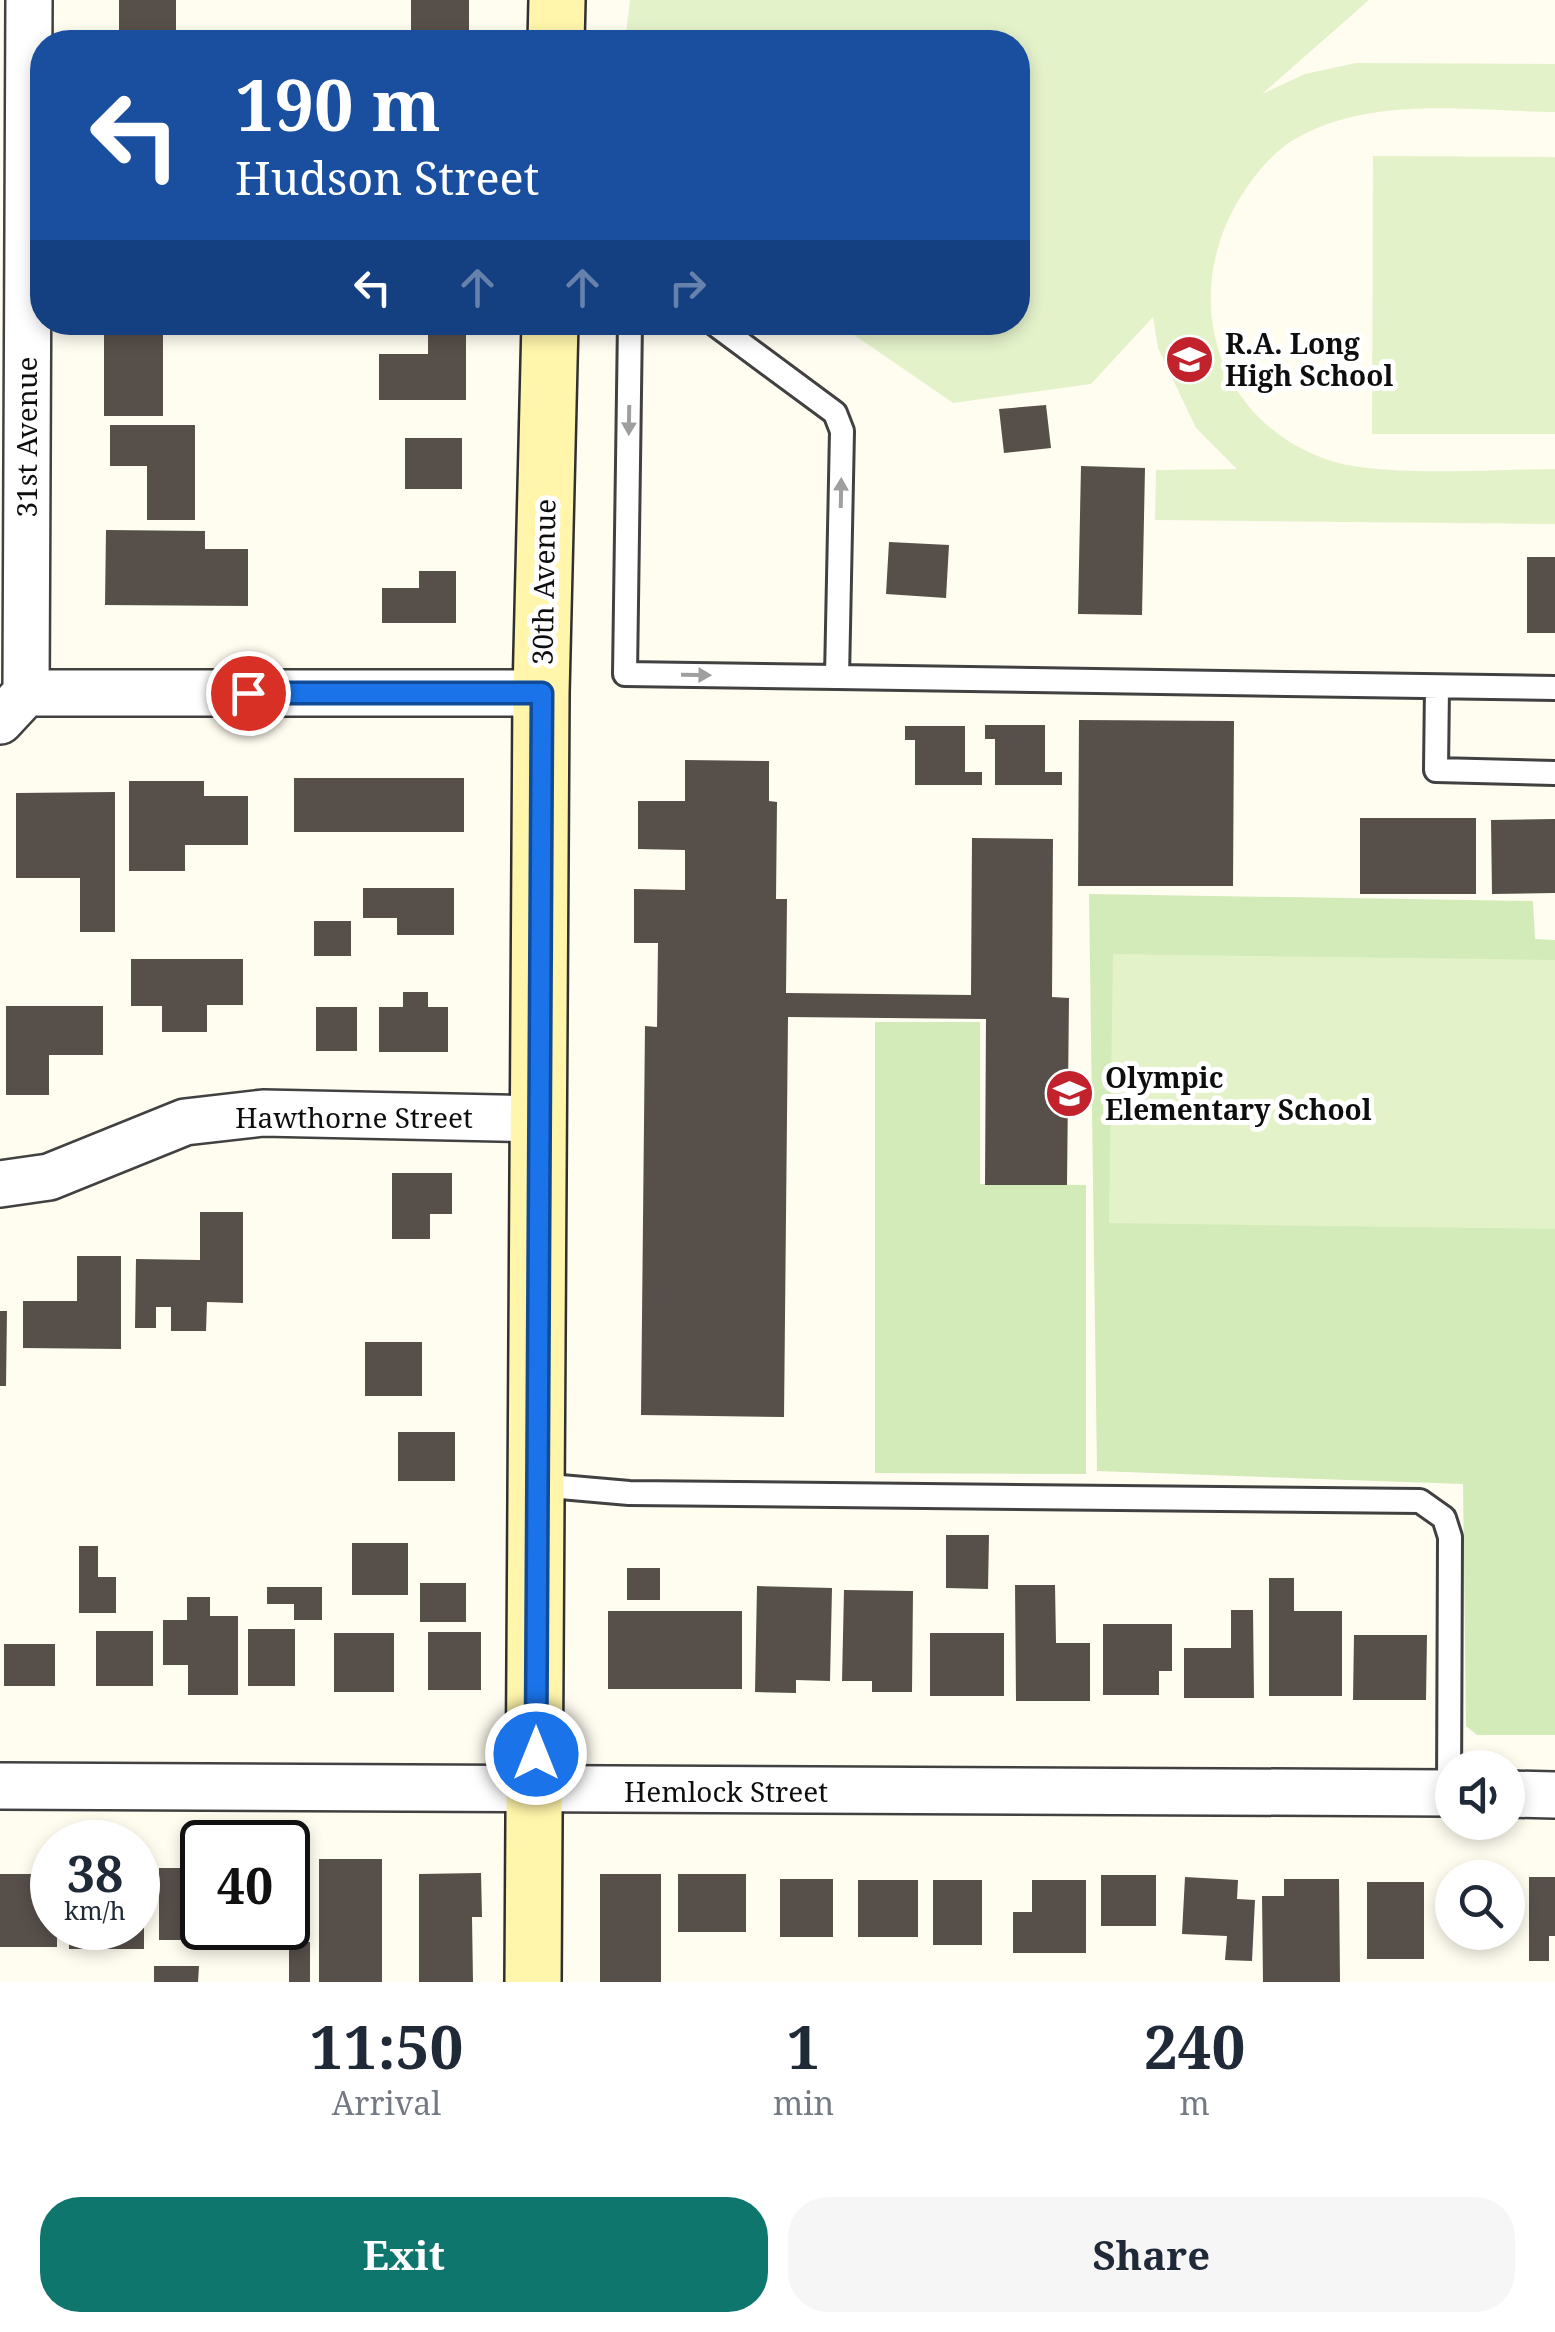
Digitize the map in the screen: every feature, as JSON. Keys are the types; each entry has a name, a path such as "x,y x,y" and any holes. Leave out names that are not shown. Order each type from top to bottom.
{"street":[{"name":"31st Avenue","path":"13,707 14,284 29,0"},
{"path":"556,0 556,30"},
{"name":"30th Avenue","path":"533,1982 542,693 550,335"},
{"path":"13,707 542,693"},
{"name":"Hawthorne Street","path":"0,1184 48,1177 185,1122 263,1113 540,1118"},
{"name":"Hemlock Street","path":"0,1786 536,1792 1435,1793"},
{"path":"1525,1794 1555,1794"}],"lane":[{"path":"630,335 626,674 1555,688"},
{"path":"730,335 835,412 842,431 837,677"},
{"path":"1437,686 1436,770 1555,773"},
{"path":"538,1485 629,1493 1420,1501 1444,1518 1450,1536 1451,1750"}],"green space":[{"path":"630,0 1369,0 1262,94 1305,74 1356,63 1555,64 1555,112 1388,111 1325,125 1287,144 1243,193 1224,231 1213,270 1211,310 1218,348 1233,384 1257,415 1288,441 1328,460 1377,469 1555,469 1555,524 1155,520 1156,470 1237,469 1196,428 1158,348 1153,317 1091,384 953,403 854,335 1030,335 1030,30 626,30"},
{"path":"1373,156 1555,157 1555,434 1372,434"},
{"path":"1089,894 1533,901 1535,939 1555,940 1555,1735 1477,1735 1466,1726 1463,1484 1097,1471"},
{"path":"1113,954 1555,960 1555,1229 1109,1223"},
{"path":"875,1022 980,1022 980,1184 1086,1185 1086,1474 875,1473"}],"building":[{"path":"119,0 176,0 176,30 119,30"},
{"path":"411,0 469,0 469,30 411,30"},
{"path":"104,335 163,335 163,416 104,416"},
{"path":"428,335 466,335 466,400 379,400 379,354 428,354"},
{"path":"1046,405 1051,448 1004,453 999,409"},
{"path":"110,425 195,425 195,520 147,520 147,466 110,466"},
{"path":"405,438 462,438 462,489 405,489"},
{"path":"1081,466 1145,468 1142,615 1078,614"},
{"path":"106,530 205,531 205,549 248,549 248,606 105,605"},
{"path":"889,542 949,545 946,598 886,594"},
{"path":"1527,557 1555,557 1555,633 1527,633"},
{"path":"419,571 456,571 456,623 382,623 382,588 419,588"},
{"path":"1079,720 1234,721 1233,886 1078,886"},
{"path":"985,725 1045,725 1045,772 1062,772 1062,785 995,785 995,739 985,739"},
{"path":"905,726 965,726 965,772 982,772 982,785 915,785 915,740 905,740"},
{"path":"685,760 769,761 769,801 777,802 776,899 787,899 786,993 971,995 972,838 1053,839 1052,997 1069,998 1067,1185 985,1185 986,1019 788,1017 784,1417 641,1415 645,1026 657,1027 658,943 634,943 634,889 685,890 685,850 638,849 638,801 685,801"},
{"path":"294,778 464,778 464,832 294,832"},
{"path":"129,781 204,781 204,796 248,796 248,845 185,845 185,871 129,871"},
{"path":"115,792 115,932 80,932 80,878 16,878 16,793"},
{"path":"1360,818 1476,818 1476,894 1360,894"},
{"path":"1555,819 1555,893 1492,894 1491,820"},
{"path":"363,888 454,888 454,935 397,935 397,918 363,918"},
{"path":"314,921 351,921 351,956 314,956"},
{"path":"131,959 243,959 243,1005 207,1005 207,1032 162,1032 162,1006 131,1006"},
{"path":"403,992 428,992 428,1007 448,1007 448,1052 379,1052 379,1007 403,1007"},
{"path":"6,1006 103,1006 103,1055 49,1055 49,1095 6,1095"},
{"path":"316,1007 357,1007 357,1051 316,1051"},
{"path":"392,1173 452,1173 452,1214 430,1214 430,1239 392,1239"},
{"path":"200,1212 243,1212 243,1303 207,1302 206,1331 171,1331 171,1307 156,1307 156,1328 135,1328 136,1259 200,1260"},
{"path":"77,1256 121,1256 121,1349 23,1348 23,1301 77,1301"},
{"path":"0,1311 7,1311 6,1386 0,1386"},
{"path":"365,1342 422,1342 422,1396 365,1396"},
{"path":"398,1432 455,1432 455,1481 398,1481"},
{"path":"946,1535 989,1535 988,1589 946,1588"},
{"path":"352,1543 408,1543 408,1595 352,1595"},
{"path":"79,1546 98,1546 98,1577 116,1577 116,1613 79,1613"},
{"path":"627,1568 660,1568 660,1600 627,1600"},
{"path":"1269,1578 1294,1578 1294,1611 1342,1611 1342,1696 1269,1696"},
{"path":"420,1583 466,1583 466,1622 420,1622"},
{"path":"1015,1585 1055,1585 1056,1643 1090,1643 1090,1701 1016,1701"},
{"path":"757,1586 832,1588 830,1681 796,1680 796,1693 755,1692"},
{"path":"267,1587 322,1587 322,1620 294,1620 294,1604 267,1604"},
{"path":"844,1590 913,1591 912,1692 872,1692 872,1681 842,1681"},
{"path":"187,1597 210,1597 210,1616 238,1616 238,1695 188,1695 188,1665 163,1665 163,1620 187,1620"},
{"path":"1231,1610 1253,1610 1254,1698 1184,1698 1184,1648 1231,1648"},
{"path":"608,1611 742,1611 742,1689 608,1689"},
{"path":"1103,1624 1172,1624 1172,1671 1159,1671 1159,1695 1103,1695"},
{"path":"248,1629 295,1629 295,1686 248,1686"},
{"path":"96,1631 153,1631 153,1686 96,1686"},
{"path":"428,1632 481,1632 481,1690 428,1690"},
{"path":"334,1633 394,1633 394,1692 334,1692"},
{"path":"930,1633 1004,1633 1004,1696 930,1696"},
{"path":"1354,1635 1427,1635 1426,1700 1353,1700"},
{"path":"4,1644 55,1644 55,1686 4,1686"},
{"path":"319,1859 382,1859 382,1982 319,1982"},
{"path":"160,1868 180,1868 180,1940 160,1940"},
{"path":"481,1873 482,1917 472,1917 473,1982 419,1982 419,1874"},
{"path":"0,1874 30,1874 30,1947 0,1947"},
{"path":"600,1874 661,1874 661,1982 600,1982"},
{"path":"678,1874 746,1874 746,1932 678,1932"},
{"path":"1101,1875 1156,1875 1156,1926 1101,1926"},
{"path":"1185,1877 1238,1880 1237,1899 1255,1900 1252,1961 1225,1960 1227,1936 1182,1934"},
{"path":"1529,1877 1555,1877 1555,1936 1549,1936 1549,1961 1529,1961"},
{"path":"780,1879 833,1879 833,1937 780,1937"},
{"path":"1284,1879 1339,1879 1340,1982 1263,1982 1262,1896 1284,1896"},
{"path":"858,1880 918,1880 918,1937 858,1937"},
{"path":"933,1880 982,1880 982,1945 933,1945"},
{"path":"1032,1880 1086,1880 1086,1953 1013,1953 1013,1912 1032,1912"},
{"path":"1367,1882 1424,1882 1424,1959 1367,1959"},
{"path":"289,1950 310,1950 310,1982 289,1982"},
{"path":"154,1966 199,1966 198,1982 154,1982"}],"place":[{"name":"R.A. Long High School","path":"1190,360"},
{"name":"Olympic Elementary School","path":"1070,1094"}],"route":[{"path":"248,693 542,693 536,1754"}]}
